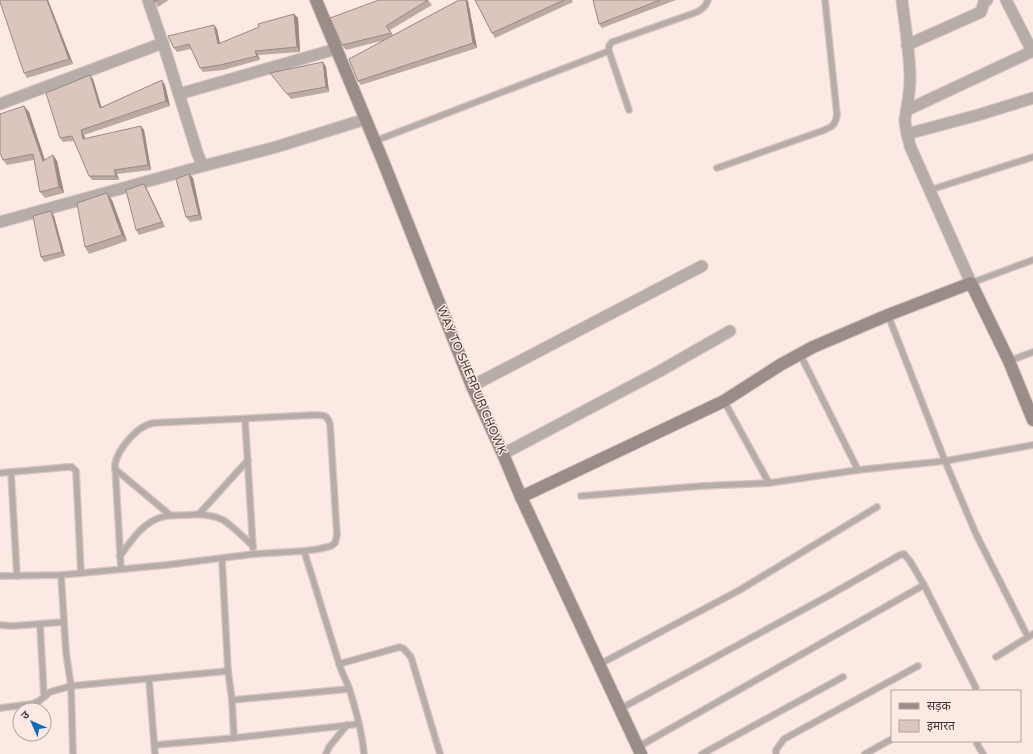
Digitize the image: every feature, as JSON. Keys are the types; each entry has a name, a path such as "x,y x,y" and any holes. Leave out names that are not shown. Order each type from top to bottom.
{"street":[{"path":"148,0 180,94 198,155 203,166"},
{"name":"WAY TO SHERPUR CHOWK","path":"316,0 366,119 472,386 639,751"},
{"path":"902,0 910,80 905,120 910,146 971,283 1009,361 1033,420"},
{"path":"907,46 981,12 984,2 987,0"},
{"path":"907,110 1032,51 1006,0"},
{"path":"0,104 163,43"},
{"path":"180,94 336,49"},
{"path":"907,134 978,115 1033,98"},
{"path":"0,222 276,147 366,119"},
{"path":"472,386 702,266"},
{"path":"522,497 724,401 800,353 888,315 971,283"},
{"path":"504,454 660,371 730,331"}],"lane":[{"path":"629,110 609,51 609,46 612,42 697,12 706,5 708,0"},
{"path":"717,168 830,128 836,123 837,115 825,0"},
{"path":"374,141 609,51"},
{"path":"930,190 1033,157"},
{"path":"971,283 1033,260"},
{"path":"888,315 945,461 976,534 1030,636 996,657"},
{"path":"1009,361 1033,352"},
{"path":"800,353 858,470"},
{"path":"724,401 768,483"},
{"path":"0,576 61,575 222,559 254,554 304,551 331,546 335,543 337,535 330,424 327,416 148,424 137,431 116,457 115,464 120,569"},
{"path":"245,419 254,554"},
{"path":"581,496 702,486 768,483 858,470 945,461 1033,446"},
{"path":"199,514 248,460"},
{"path":"0,472 72,467 76,471 81,573"},
{"path":"115,469 170,515"},
{"path":"11,472 17,576"},
{"path":"600,664 738,591 878,507"},
{"path":"120,556 145,526 151,522 170,515 210,515 224,521 253,546"},
{"path":"304,551 339,664 349,689 359,724 364,754"},
{"path":"620,709 904,554 910,561 924,586 976,688 975,690"},
{"path":"222,559 228,671 232,700 234,738"},
{"path":"61,575 66,652 71,686 73,754"},
{"path":"639,751 924,586"},
{"path":"0,626 64,622"},
{"path":"40,624 44,696"},
{"path":"339,664 400,647 404,649 411,657 440,754"},
{"path":"776,754 779,744 784,739 918,666"},
{"path":"0,708 32,704 39,701 50,692 71,686 228,671"},
{"path":"702,754 843,677"},
{"path":"149,679 155,754"},
{"path":"232,700 349,689"},
{"path":"154,745 359,724"},
{"path":"326,754 329,747 347,725"},
{"path":"865,754 891,741"},
{"path":"977,744 983,754"}],"building":[{"path":"0,0 47,0 69,59 24,73"},
{"path":"379,0 428,0 386,26 391,33 342,45 330,18"},
{"path":"459,0 466,0 473,43 358,81 349,59"},
{"path":"475,0 564,0 492,33"},
{"path":"593,0 660,0 599,24"},
{"path":"294,14 297,47 255,51 257,56 220,65 200,68 189,44 174,48 168,36 214,25 218,44 259,27 258,24"},
{"path":"323,62 326,87 287,94 270,73"},
{"path":"90,75 100,108 162,80 166,101 81,130 83,139 141,126 148,165 114,170 116,176 89,176 72,136 60,138 46,93"},
{"path":"24,106 43,161 53,155 59,187 40,192 33,154 3,160 0,153 0,114"},
{"path":"189,174 199,215 186,217 176,179"},
{"path":"144,184 162,222 136,230 126,190"},
{"path":"107,193 122,235 85,247 77,203"},
{"path":"51,211 62,252 41,257 33,216"}]}
